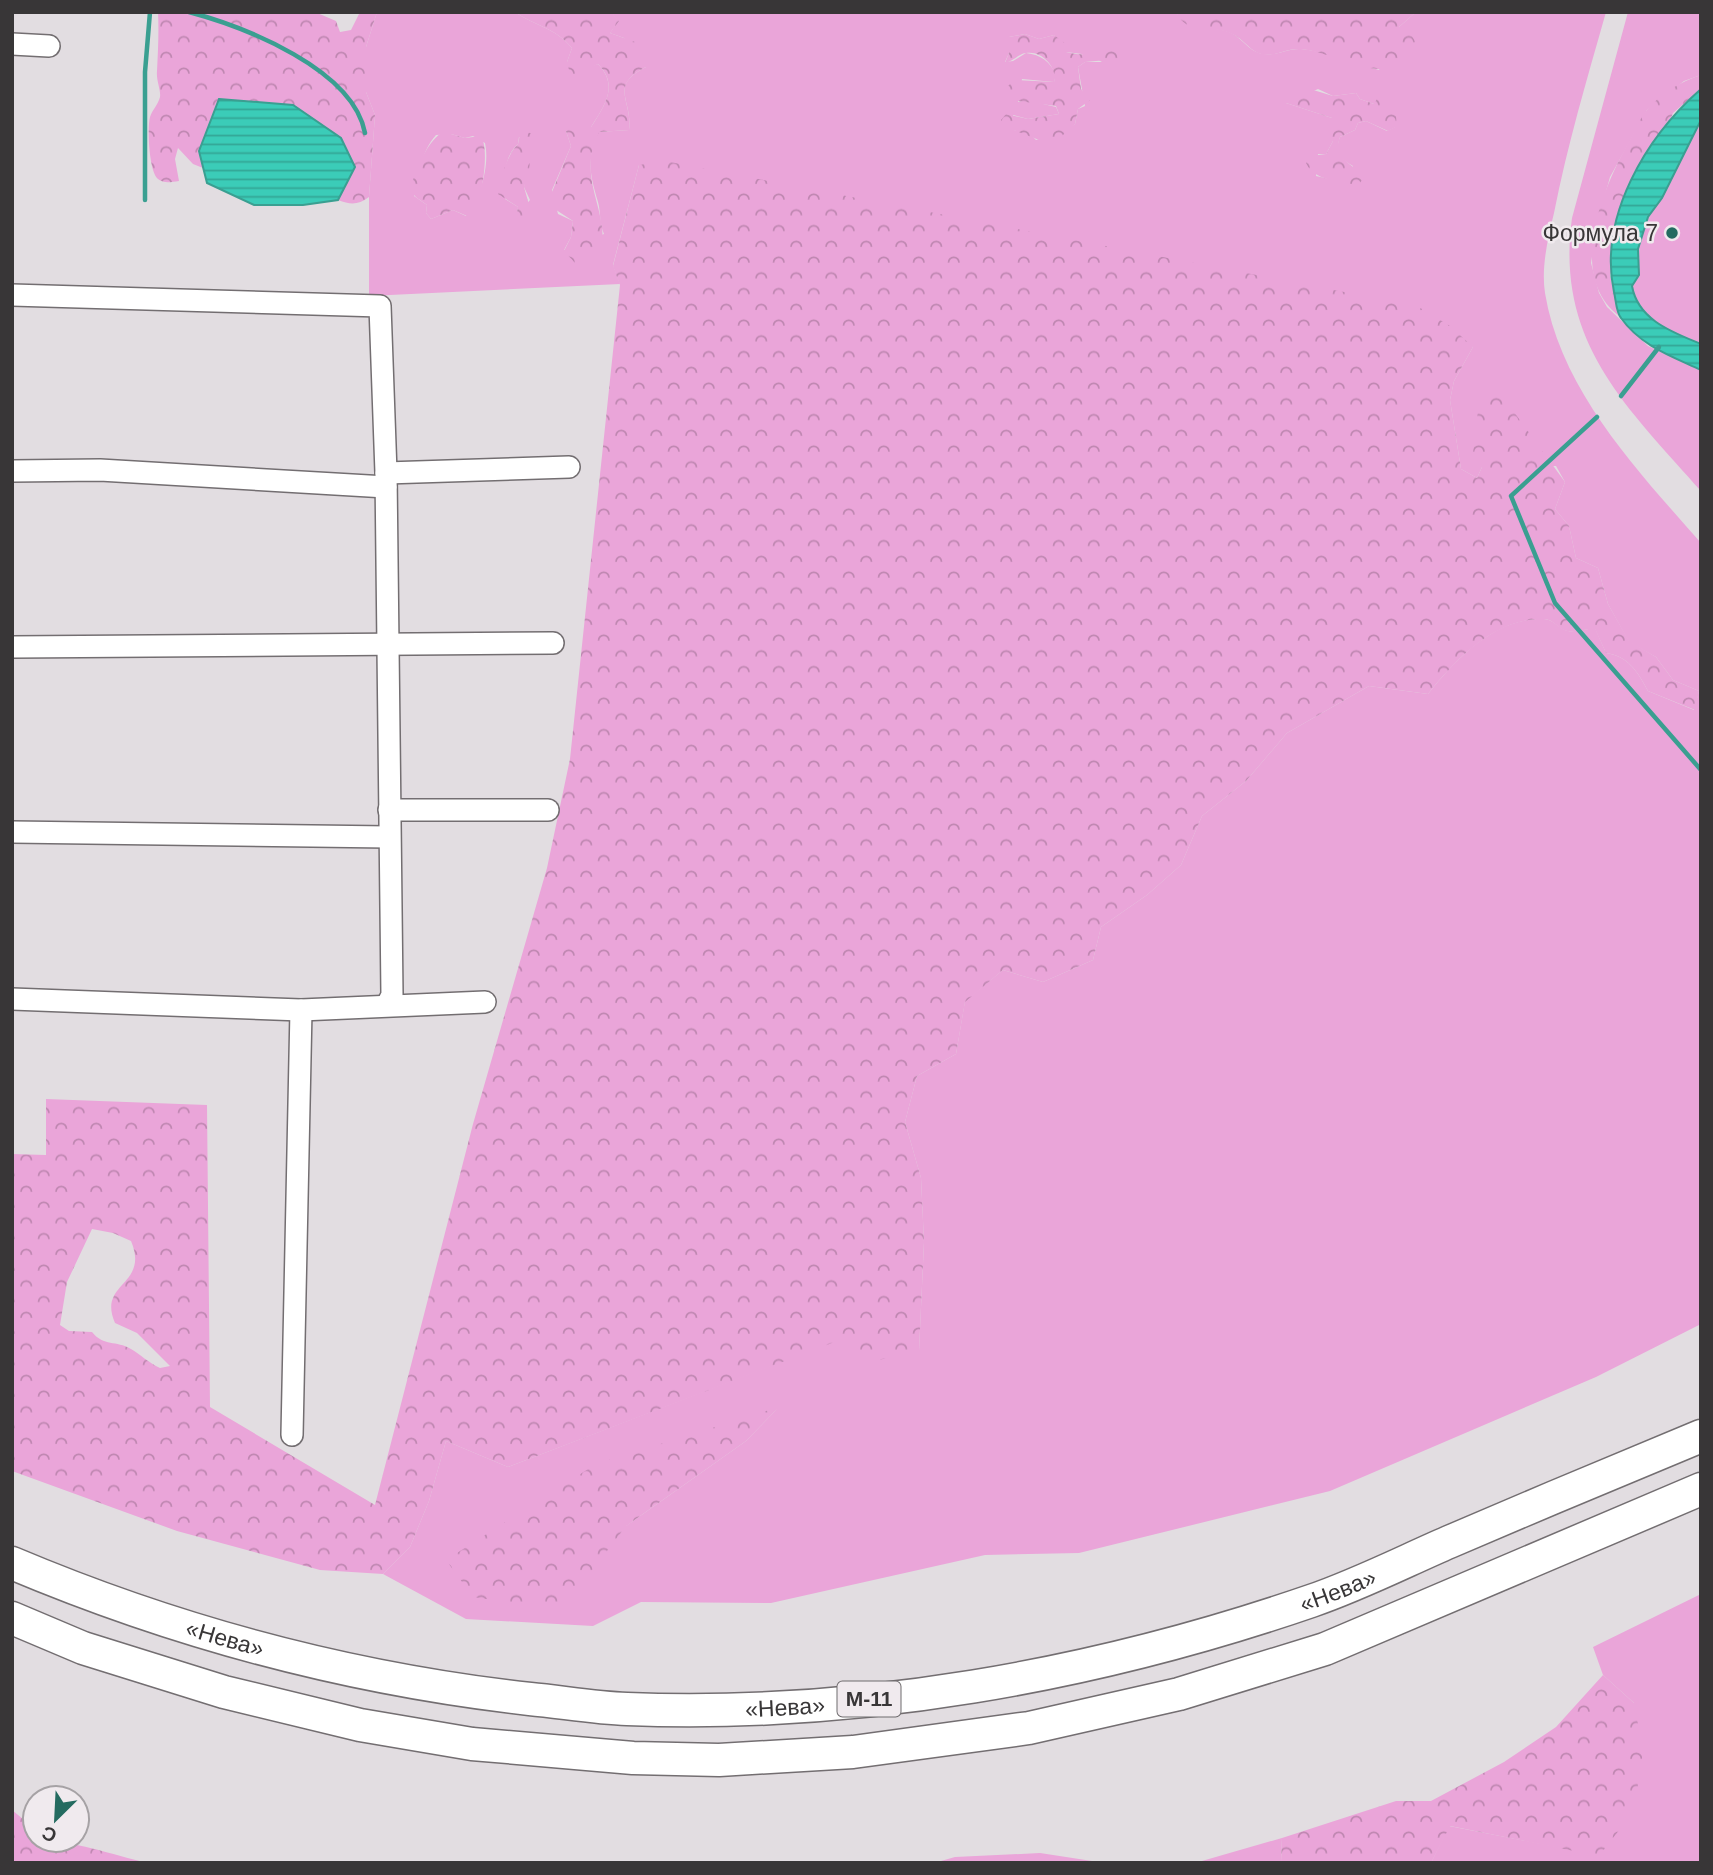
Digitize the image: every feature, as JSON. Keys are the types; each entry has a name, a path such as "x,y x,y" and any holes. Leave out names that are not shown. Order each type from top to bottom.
{"highway":[{"name":"«Нева»","path":"12,1563 99,1600 241,1645 374,1676 482,1694 624,1709 724,1709 856,1701 1025,1678 1168,1645 1314,1600 1701,1436"},
{"name":"М-11","path":"12,1618 83,1648 224,1692 360,1725 472,1744 633,1758 719,1760 853,1752 1029,1728 1205,1686 1325,1649 1701,1489"}],"street":[{"path":"12,44 49,46"},
{"path":"12,295 380,306 386,480 392,995 387,1005"},
{"path":"12,471 100,470 386,480 569,467"},
{"path":"12,647 386,647 553,643"},
{"path":"389,810 548,810"},
{"path":"12,832 389,837"},
{"path":"12,999 300,1010 485,1002"},
{"path":"292,1435 300,1010"}],"green space":[{"path":"158,12 315,12 336,21 340,32 351,30 360,12 377,12 366,47 366,92 375,115 369,197 354,203 338,200 355,167 254,103 219,99 199,151 203,168 193,164 178,148 175,159 179,181 165,182 158,179 151,159 149,130 150,117 160,97 157,74"},
{"path":"377,12 515,12 566,41 572,48 567,62 583,69 598,64 608,80 608,96 591,127 566,131 571,146 552,190 558,214 573,221 571,237 564,250 604,234 591,175 592,151 598,132 629,130 625,87 635,74 646,67 624,38 610,33 618,21 611,12 1176,12 1187,23 1233,34 1259,53 1311,50 1379,70 1399,27 1416,12 1606,12 1559,188 1546,253 1544,283 1554,329 1567,363 1585,396 1628,458 1701,543 1701,1324 1596,1377 1330,1491 1079,1553 985,1555 771,1603 641,1602 593,1626 466,1619 383,1574 410,1547 429,1501 446,1441 508,1467 845,1337 919,1351 924,1242 921,1178 905,1122 917,1076 956,1054 965,1001 1003,970 1043,982 1093,960 1101,927 1147,895 1181,865 1202,816 1246,781 1287,733 1369,686 1428,694 1451,667 1478,643 1509,625 1526,620 1547,619 1568,631 1595,628 1606,653 1632,666 1648,691 1694,710 1699,691 1673,680 1656,657 1629,642 1608,604 1598,568 1576,558 1569,526 1555,509 1565,482 1556,466 1482,467 1477,478 1461,469 1450,400 1454,381 1473,347 639,165 613,265 620,284 369,296 369,197 375,115 366,92 366,47","holes":["1025,34 1039,39 1054,35 1066,52 1090,55 1102,62 1085,62 1078,67 1085,106 1078,109 1075,124 1061,133 1036,140 1030,134 1014,130 1013,115 1028,119 1059,114 1056,107 1026,100 1018,102 1022,79 1054,82 1056,75 1048,62 1031,54 1026,53 1013,61 1005,62 1009,53 1009,37","1318,89 1333,96 1356,93 1360,99 1374,104 1395,127 1387,131 1366,121 1358,123 1355,130 1340,137 1338,143 1339,154 1353,166 1348,183 1316,176 1318,154 1326,154 1333,141 1332,118 1286,103","451,134 465,138 473,136 485,143 483,182 476,201 466,216 453,210 431,219 426,213 427,205 414,196 421,164 436,135","519,137 531,141 524,187 530,200 517,215 518,207 505,199 504,184 507,162 518,144","777,1409 746,1441 626,1526"]},
{"path":"515,12 611,12 619,21 610,33 638,43 650,52 646,67 628,81 625,88 629,130 599,132 593,149 591,178 603,234 602,250 591,259 575,263 564,251 571,237 573,221 547,204 571,146 566,131 577,121 591,127 608,95 608,80 598,64 571,78 567,62 572,48 552,32"},
{"path":"1176,12 1416,12 1399,27 1412,36 1420,50 1401,64 1384,69 1368,68 1300,49 1263,55 1225,31 1186,24"},
{"path":"1628,12 1701,12 1701,75 1684,81 1647,110 1610,177 1598,220 1591,263 1599,293 1607,307 1648,346 1701,370 1701,491 1647,430 1602,369 1586,336 1574,301 1570,262 1572,218"},
{"path":"1025,34 1039,39 1054,35 1066,44 1066,52 1074,54 1084,54 1103,45 1117,52 1118,59 1085,62 1078,67 1081,89 1090,100 1078,109 1075,124 1052,145 1006,127 1001,120 1006,114 1028,119 1059,114 1056,106 1002,99 1003,91 1014,80 1054,82 1054,71 1048,61 1038,54 1023,54 1005,63 1009,53 1009,37"},
{"path":"1701,75 1701,89 1673,113 1610,275 1619,316 1603,299 1594,278 1592,254 1601,204 1621,157 1645,113 1658,98 1671,89"},
{"path":"1310,89 1333,96 1356,93 1360,99 1374,104 1378,97 1393,108 1396,127 1388,131 1366,121 1358,123 1355,130 1340,137 1338,145 1341,156 1363,179 1358,185 1321,177 1306,163 1310,156 1326,154 1333,141 1330,134 1332,118 1286,103 1281,97 1286,91"},
{"name":"Формула 7","path":"1701,120 1701,344 1668,329 1649,316 1635,298 1632,286 1639,275 1638,249 1648,217 1662,198"},
{"path":"521,129 532,134 529,172 524,187 530,208 522,221 515,222 518,207 498,194 505,167 518,144"},
{"path":"444,132 465,138 481,136 485,152 484,175 473,214 467,216 453,210 431,219 426,213 427,205 417,198 412,189 418,166 427,148"},
{"path":"665,161 1417,306 1450,326 1473,347 1454,381 1450,400 1461,469 1477,478 1482,467 1473,453 1480,393 1495,386 1565,482 1555,509 1569,526 1576,558 1598,568 1608,604 1629,641 1656,657 1673,680 1699,691 1695,710 1648,691 1632,666 1606,653 1595,629 1567,631 1544,619 1526,620 1509,625 1478,643 1451,667 1428,694 1369,686 1287,733 1246,781 1202,816 1181,865 1147,895 1101,927 1093,960 1043,982 1003,970 965,1002 956,1054 917,1076 905,1122 921,1178 924,1242 919,1351 865,1363 845,1338 508,1467 446,1441 429,1501 410,1547 383,1574 320,1570 177,1531 12,1471 12,1154 46,1155 46,1099 207,1105 210,1407 375,1505 473,1124 547,868 570,759 620,285 613,266 639,165","holes":["92,1229 113,1233 131,1241 135,1256 130,1276 113,1299 111,1310 115,1323 137,1333 170,1366 160,1368 126,1346 101,1340 92,1332 69,1331 60,1325 67,1282"]},
{"path":"779,1407 746,1441 626,1526 562,1610 473,1597 446,1560 596,1464"},
{"path":"1701,1594 1701,1863 1431,1863 1449,1826 1599,1855 1634,1703 1603,1675 1593,1647"},
{"path":"1603,1675 1634,1703 1643,1751 1634,1811 1599,1856 1450,1826 1431,1863 1281,1862 1282,1838 1396,1801 1431,1801 1504,1762 1556,1727"},
{"path":"12,1810 21,1817 21,1854 91,1854 91,1848 149,1863 12,1863"},
{"path":"1282,1838 1281,1863 1195,1863"},
{"path":"1040,1853 1105,1863 934,1863 955,1857"}],"shaded area":[{"path":"1701,89 1701,120 1662,198 1648,217 1638,249 1639,275 1632,286 1635,298 1649,316 1668,329 1701,344 1701,370 1657,349 1629,328 1617,309 1611,264 1613,235 1631,180 1662,130"},
{"path":"219,99 293,105 341,138 355,167 338,200 303,205 254,205 207,183 199,151"}],"waterway":[{"path":"145,200 145,72 150,12"},
{"path":"189,12 266,40 319,71 340,89 356,110 365,133"},
{"path":"1621,396 1659,347"},
{"path":"1597,417 1511,496 1555,603 1701,770"}],"place":[{"name":"Формула 7","path":"1672,233"}]}
